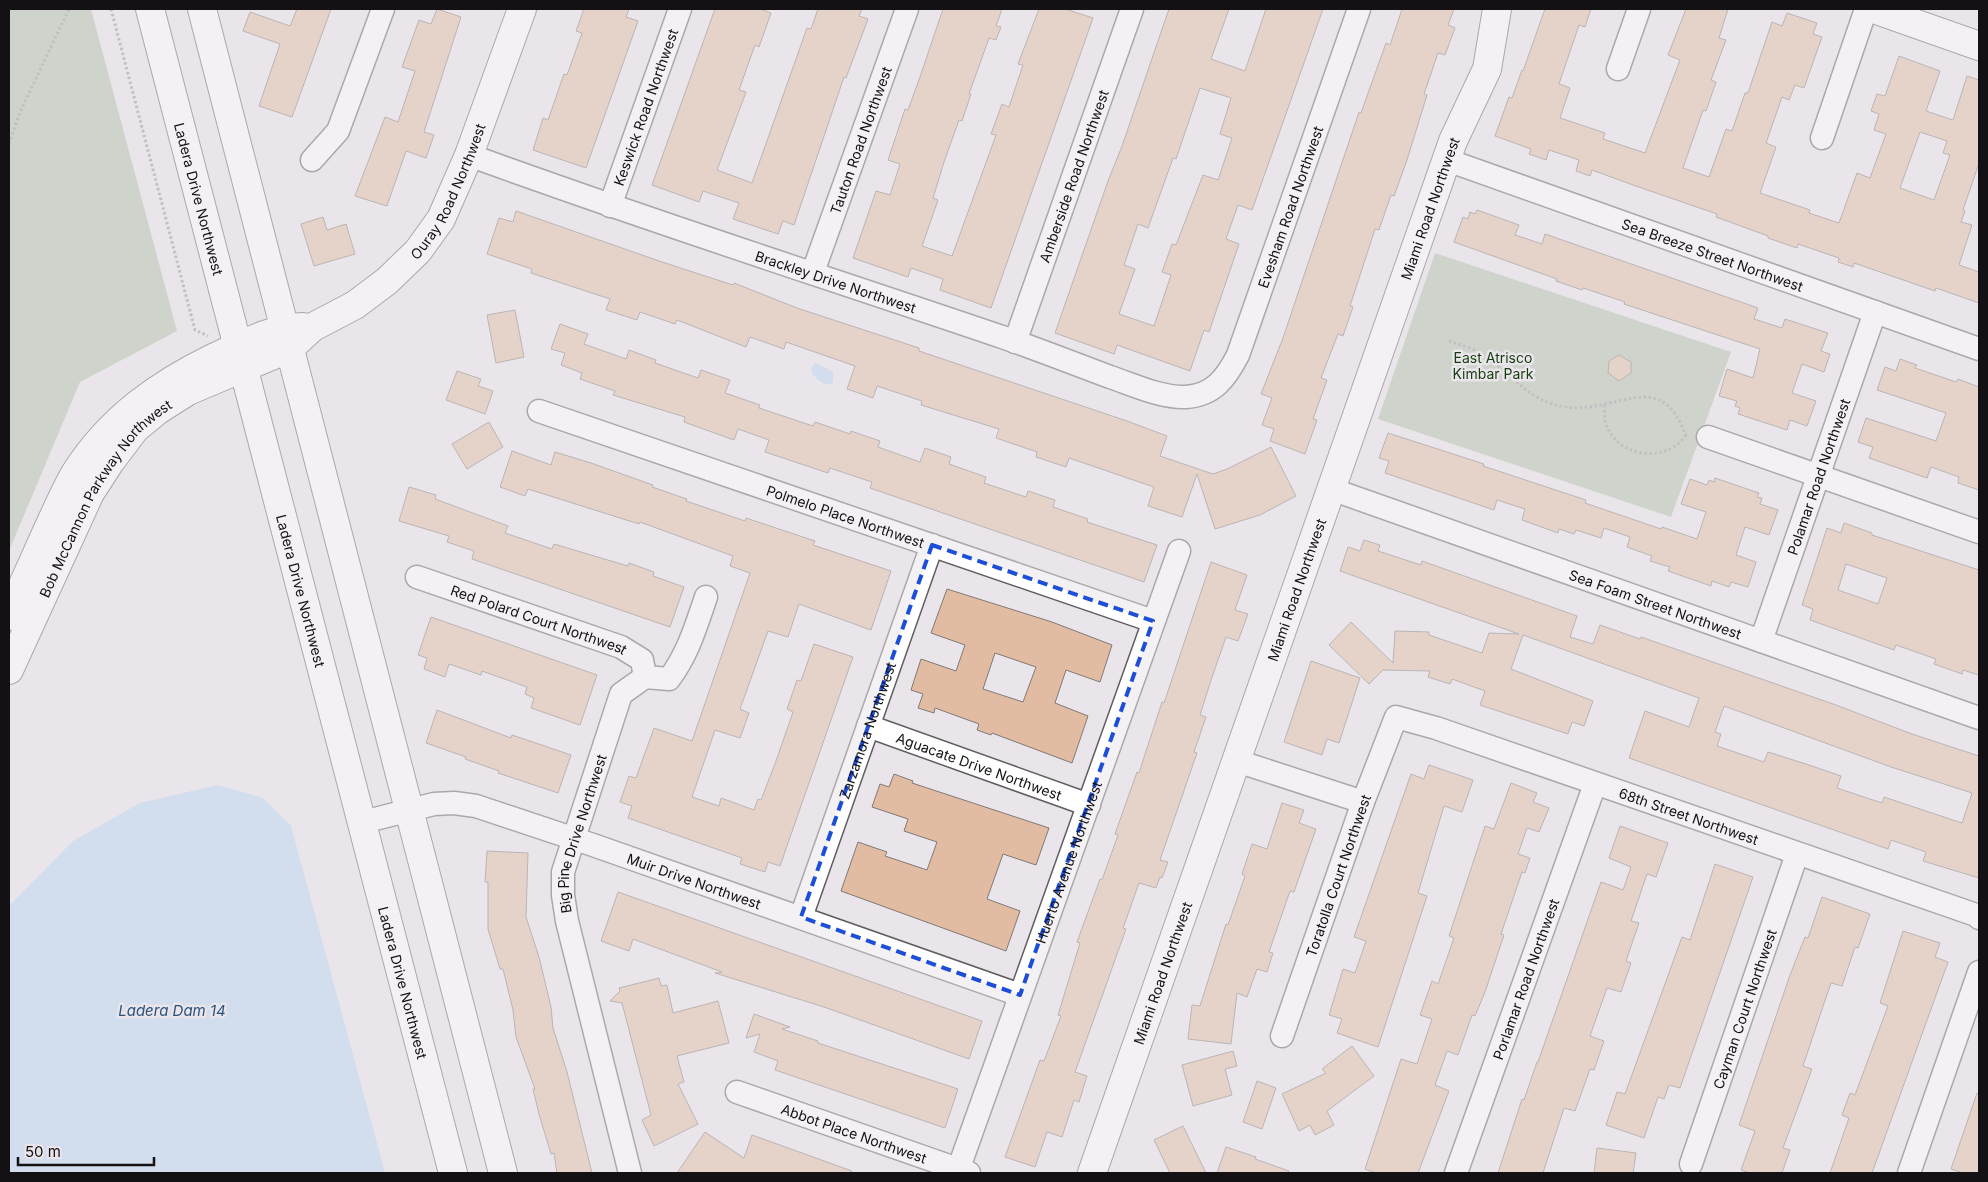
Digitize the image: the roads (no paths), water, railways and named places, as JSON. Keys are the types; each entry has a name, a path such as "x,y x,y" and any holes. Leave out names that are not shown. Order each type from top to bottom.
{"street":[{"name":"Ladera Drive Northwest","path":"150,9 453,1173"},
{"path":"202,9 504,1173"},
{"path":"312,160 338,132 383,9"},
{"name":"Ouray Road Northwest","path":"240,356 313,327 355,305 379,287 418,251 441,219 469,155 522,9"},
{"name":"Keswick Road Northwest","path":"610,206 680,9"},
{"name":"Tauton Road Northwest","path":"813,272 907,9"},
{"name":"Amberside Road Northwest","path":"1015,342 1132,9"},
{"name":"Evesham Road Northwest","path":"1205,394 1222,382 1238,355 1359,9"},
{"name":"Miami Road Northwest","path":"1092,1173 1453,140 1487,69 1497,9"},
{"path":"1618,69 1639,9"},
{"path":"1822,138 1866,9"},
{"path":"1874,9 1979,46"},
{"name":"Brackley Drive Northwest","path":"469,155 610,206 813,272 1015,342 1146,390 1185,397 1205,394"},
{"name":"Sea Breeze Street Northwest","path":"1447,160 1979,349"},
{"name":"Polamar Road Northwest","path":"1761,641 1875,312"},
{"name":"Bob McCannon Parkway Northwest","path":"9,616 67,487 101,439 119,420 165,384 240,356"},
{"name":"Bob McCannon Parkway Northwest","path":"9,670 79,516 99,478 123,443 146,419 240,356"},
{"name":"Polmelo Place Northwest","path":"538,410 1153,621"},
{"path":"1696,437 1818,476 1979,532"},
{"name":"Sea Foam Street Northwest","path":"1331,489 1979,718"},
{"name":"Zarzamora Northwest","path":"801,918 932,545"},
{"name":"Huerto Avenue Northwest","path":"961,1172 1020,995 1179,551"},
{"name":"Red Polard Court Northwest","path":"417,577 621,647 642,660 645,677"},
{"path":"645,677 669,679 677,669 691,642 706,597"},
{"name":"Big Pine Drive Northwest","path":"630,1173 563,896 563,872 572,838 621,694 645,677"},
{"name":"68th Street Northwest","path":"1396,718 1436,728 1976,915 1979,918"},
{"name":"Toratolla Court Northwest","path":"1282,1036 1363,802 1396,718"},
{"name":"Aguacate Drive Northwest","path":"868,726 1089,805"},
{"path":"1237,761 1363,802"},
{"name":"Porlamar Road Northwest","path":"1456,1173 1595,784"},
{"name":"Muir Drive Northwest","path":"363,822 434,804 454,803 476,806 1020,995"},
{"name":"Cayman Court Northwest","path":"1691,1164 1797,854"},
{"path":"1909,1173 1972,1018 1979,972"},
{"name":"Abbot Place Northwest","path":"737,1092 961,1172"}],"water":[{"path":"815,363 833,372 833,382 827,384 821,382 816,377 811,369"},
{"name":"Ladera Dam 14","path":"218,785 263,798 291,826 385,1173 9,1173 9,906 73,841 140,803"}],"park label":[{"name":"East Atrisco Kimbar Park","path":"1493,366"}]}
